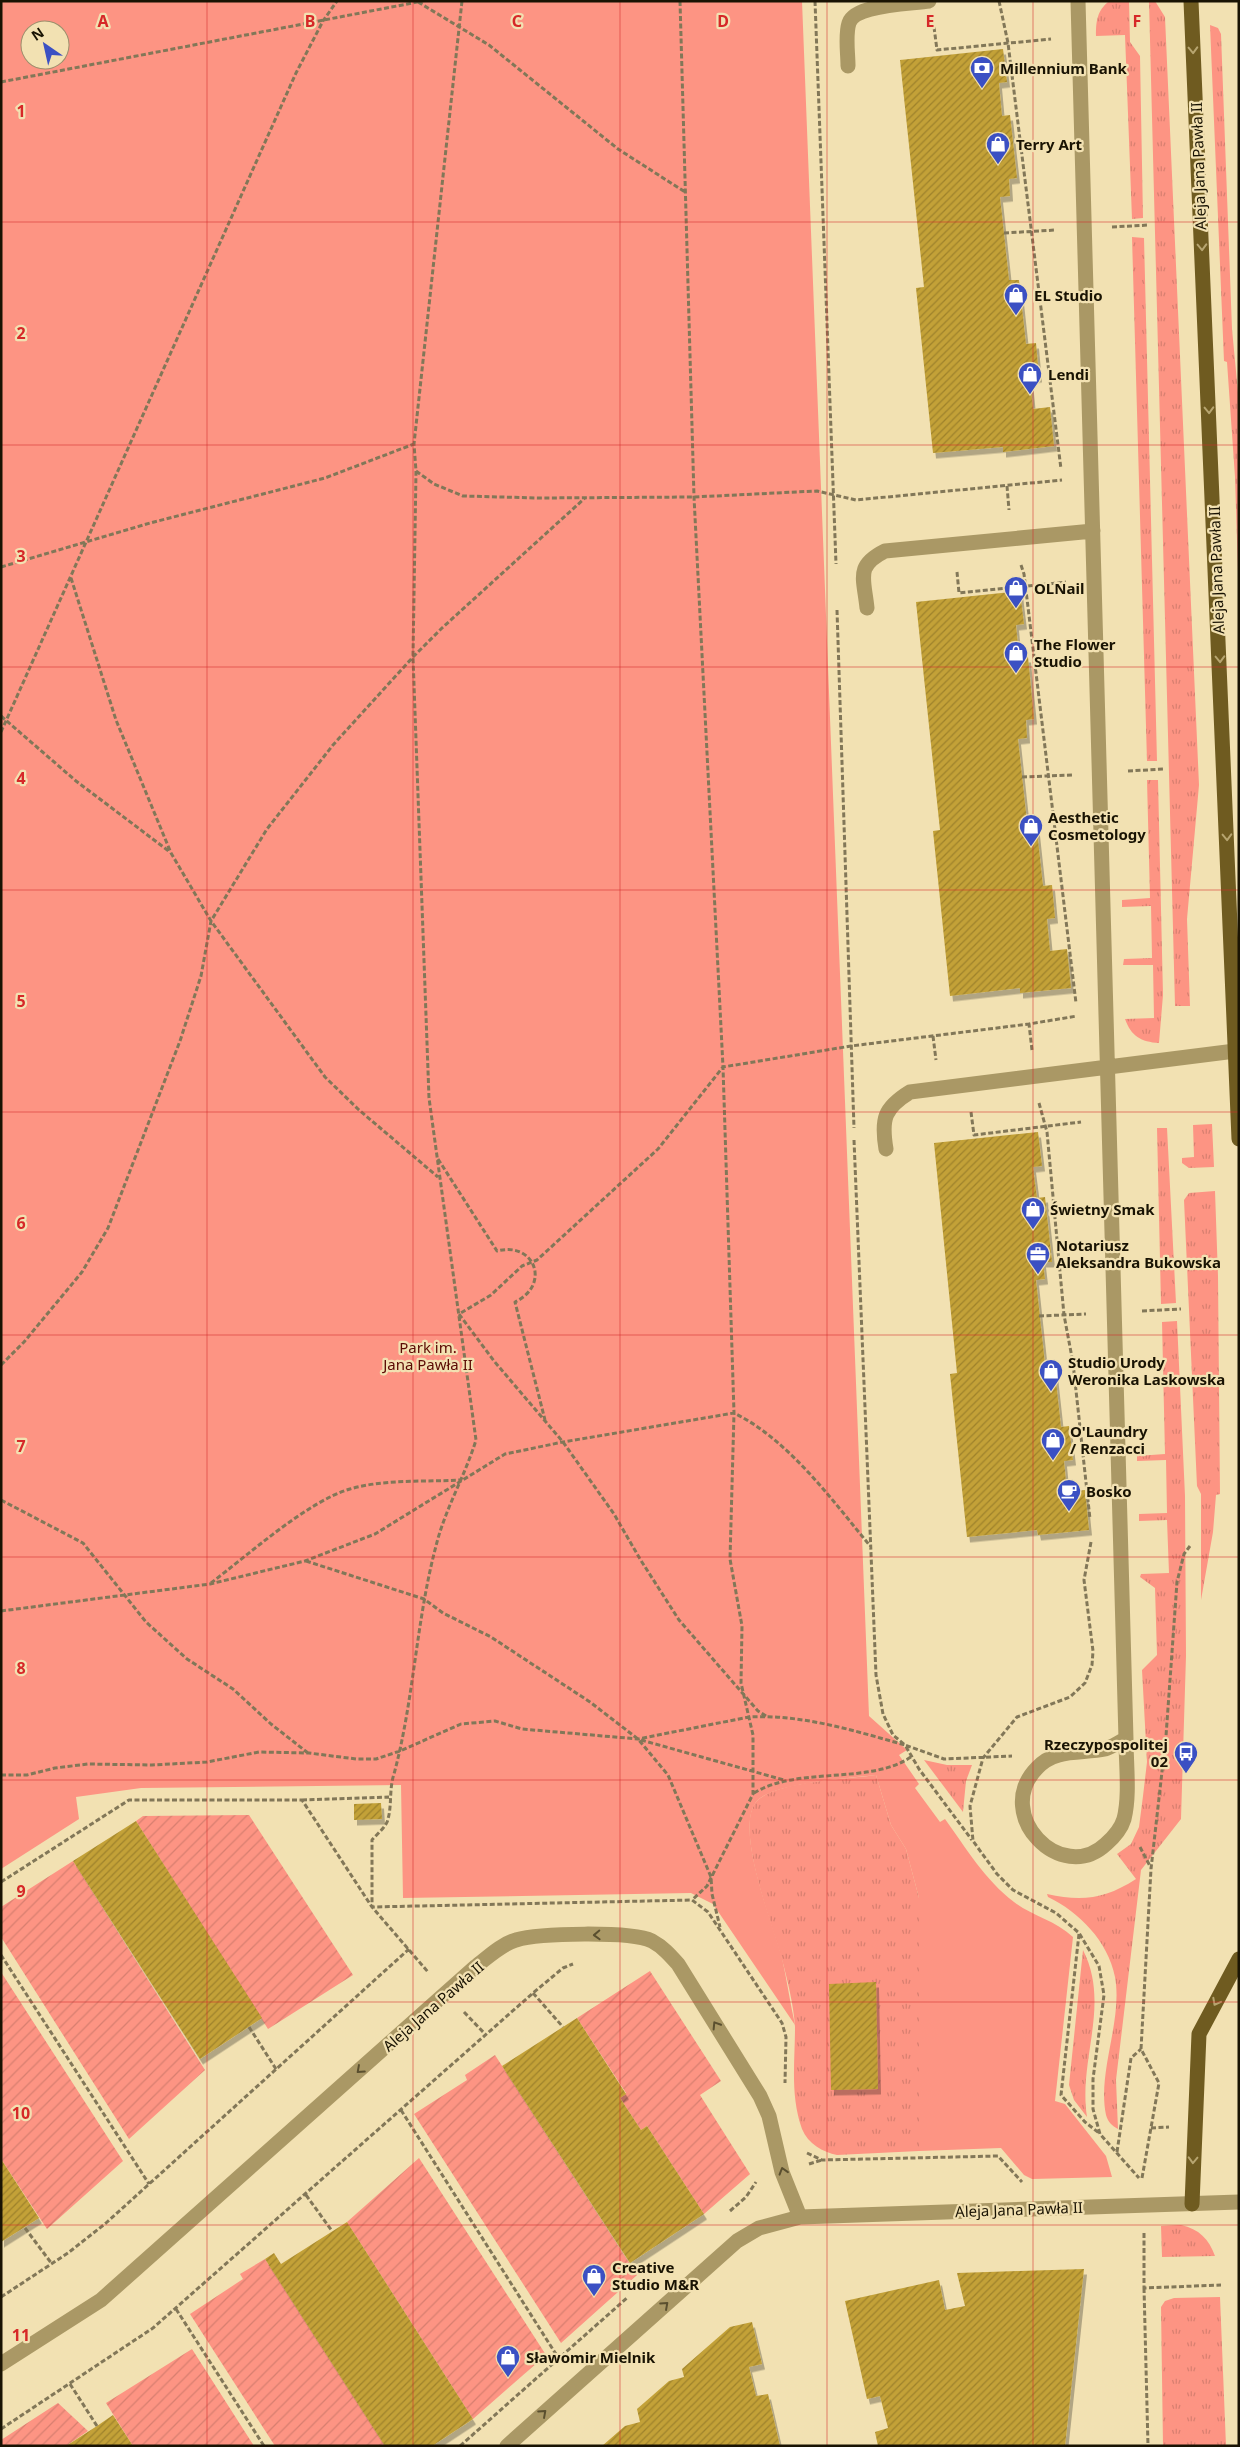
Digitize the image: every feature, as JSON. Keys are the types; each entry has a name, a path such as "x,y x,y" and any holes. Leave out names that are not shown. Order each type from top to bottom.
{"main road":[{"name":"Aleja Jana Pawła II","path":"1191,1 1239,1139"},
{"path":"1192,2204 1199,2034 1239,1959"}],"street":[{"path":"848,66 847,31 850,20 861,10 930,1"},
{"path":"1078,1 1126,1740 1126,1805 1123,1821 1115,1836 1102,1847 1087,1854 1070,1855 1054,1852 1040,1842 1029,1829 1023,1813 1023,1797 1028,1780 1038,1767 1052,1757 1062,1754 1107,1749 1126,1740"},
{"path":"867,608 863,571 870,559 885,550 1093,531"},
{"path":"886,1149 883,1127 887,1112 896,1100 910,1092 1235,1051"},
{"name":"Aleja Jana Pawła II","path":"1,2364 101,2300 475,1967 515,1940 535,1936 622,1934 651,1940 664,1948 678,1964 760,2096 769,2116 782,2172 800,2217"},
{"name":"Aleja Jana Pawła II","path":"507,2446 737,2241 759,2228 800,2217 1239,2202"}],"path":[{"path":"1,732 296,73 323,21 337,1"},
{"path":"1,82 423,1"},
{"path":"372,1907 372,1840 388,1821 390,1797 400,1751 424,1599 435,1547 446,1513 476,1440 429,1098 413,657 416,470 414,444 462,1"},
{"path":"680,1 694,497 723,1067 734,1413 730,1559 742,1626 742,1683 753,1734 753,1794 711,1878 703,1890 692,1900"},
{"path":"815,1 836,574"},
{"path":"416,470 434,484 463,496 694,497 817,491 856,500 1062,482 1008,43 999,1"},
{"path":"418,2 489,45 618,149 685,192"},
{"path":"934,21 937,50 1079,37"},
{"path":"1,567 150,523 325,478 414,444"},
{"path":"1,1365 24,1342 82,1272 108,1228 180,1042 201,976 211,921 267,830 333,745 413,657 442,628 585,498"},
{"path":"954,544 959,593 1094,579"},
{"path":"459,1314 491,1295 522,1266 537,1260 658,1148 723,1067 851,1046 1078,1018 1024,574"},
{"path":"71,578 116,720 171,853 211,921 325,1077 359,1110 439,1178"},
{"path":"837,603 851,1046 876,1675 883,1714 893,1735 905,1745 911,1757 997,1874 1013,1890 1056,1914 1079,1933 1099,1966 1104,1995 1093,2079 1093,2109 1100,2134"},
{"path":"1,716 76,781 171,853"},
{"path":"1029,1024 1035,1076 1045,1126 1064,1315 1073,1362 1091,1526"},
{"path":"967,1084 974,1135 1108,1119"},
{"path":"436,1157 497,1251 513,1249 527,1256 532,1262 536,1274 534,1286 527,1296 515,1302 546,1421"},
{"path":"459,1314 494,1362 563,1442 614,1514 640,1560 679,1620 733,1679 746,1698 758,1711 766,1716"},
{"path":"1,1611 210,1584 305,1561 375,1534 505,1454 563,1442 734,1413 756,1424 778,1442 836,1505 871,1548"},
{"path":"210,1584 302,1514 327,1499 349,1489 375,1484 461,1480"},
{"path":"1,1500 83,1543 100,1562 123,1596 146,1622 187,1659 233,1690 271,1724 309,1754"},
{"path":"972,1841 970,1806 983,1758 1018,1717 1070,1697 1085,1683 1092,1665 1093,1652 1084,1580 1092,1535"},
{"path":"1142,2180 1159,2083 1141,2048 1151,1869 1166,1736 1177,1582 1184,1554 1190,1546"},
{"path":"305,1561 424,1599 443,1613 491,1637 590,1702 638,1739 668,1776 711,1878 712,1894 721,1930"},
{"path":"638,1739 749,1717 766,1716 820,1722 905,1745 944,1759 1042,1754 1052,1757"},
{"path":"1,1774 26,1775 55,1768 88,1764 152,1765 207,1762 259,1752 376,1759 400,1751 461,1724 495,1720 522,1729 638,1739 785,1780"},
{"path":"753,1794 768,1785 785,1780 821,1778 874,1770 903,1762 911,1757"},
{"path":"1,1882 129,1800 302,1800 390,1797"},
{"path":"1,2297 52,2264 106,2223 409,1949 372,1907 302,1800"},
{"path":"372,1907 692,1900 708,1912 782,2023 786,2037 785,2093"},
{"path":"1079,1933 1061,2095 1142,2180"},
{"path":"1,1955 149,2184"},
{"path":"1,2429 131,2345 176,2309 533,1993 563,1968 576,1963"},
{"path":"533,1993 563,2027"},
{"path":"249,2027 276,2069"},
{"path":"1117,2153 1131,2058 1141,2048"},
{"path":"401,2110 553,2348"},
{"path":"804,2147 808,2154 822,2160 998,2156 1024,2184"},
{"path":"728,2212 746,2197 757,2180"},
{"path":"1132,2180 1142,2180"},
{"path":"306,2195 332,2232"},
{"path":"1144,2225 1148,2446"},
{"path":"25,2228 52,2264"},
{"path":"1144,2288 1221,2285"},
{"path":"460,2446 632,2294"},
{"path":"176,2309 264,2446"},
{"path":"70,2384 97,2426"}],"green space":[{"name":"Park im. Jana Pawła II","path":"1,1 802,1 869,1716 907,1750 899,1755 919,1784 915,1788 940,1822 945,1819 976,1863 994,1884 1021,1907 1059,1926 1073,1937 1055,2101 1065,2104 1106,2156 1112,2177 1032,2179 1024,2175 1001,2148 919,2151 919,1898 906,1849 891,1825 876,1775 814,1782 780,1789 758,1800 751,1813 752,1853 764,1901 782,1958 795,2025 713,1904 691,1893 403,1898 401,1785 141,1788 76,1797 79,1819 1,1869"},
{"path":"1109,1 1129,1 1130,42 1140,56 1143,218 1132,219 1125,35 1096,36 1098,17"},
{"path":"1149,1 1155,1 1165,17 1199,785 1187,919 1190,1006 1175,1006"},
{"path":"1210,25 1218,28 1221,34 1232,329 1239,403 1239,604 1235,477 1227,362 1224,361"},
{"path":"1132,237 1144,238 1157,761 1147,761"},
{"path":"1147,780 1158,780 1163,995 1159,1043 1137,1037 1130,1030 1125,1019 1154,1018 1153,965 1123,965 1124,959 1152,958 1151,906 1122,907 1122,900 1150,898"},
{"path":"1212,1124 1214,1167 1189,1168 1182,1163 1182,1158 1194,1157 1193,1125"},
{"path":"1157,1128 1167,1128 1176,1303 1161,1304"},
{"path":"1215,1191 1218,1276 1220,1494 1216,1495 1213,1532 1201,1600 1201,1494 1197,1486 1184,1200 1189,1193"},
{"path":"1177,1321 1185,1496 1186,1656 1181,1819 1141,1870 1116,2080 1118,2129 1110,2123 1106,2115 1104,2098 1107,2064 1116,2011 1115,1977 1106,1951 1090,1929 1081,1919 1048,1897 1047,1894 1071,1898 1093,1897 1114,1891 1136,1879 1117,1854 1131,1844 1139,1827 1147,1762 1142,1670 1157,1655 1155,1588 1140,1577 1141,1574 1169,1573 1167,1520 1139,1521 1139,1514 1167,1513 1166,1460 1137,1461 1137,1456 1165,1454 1162,1322"},
{"path":"924,1760 947,1765 972,1765 966,1781 963,1812"},
{"path":"876,1775 891,1825 906,1849 919,1898 919,2151 837,2155 826,2152 808,2139 802,2129 798,2116 794,2066 795,2027 790,1992 763,1900 749,1830 751,1812 758,1800 768,1794 781,1789 814,1782"},
{"path":"249,1815 353,1975 268,2029 136,1821 143,1816"},
{"path":"73,1861 205,2070 129,2139 1,1937 1,1907"},
{"path":"1083,1950 1091,1971 1094,1991 1094,2012 1085,2095 1087,2117 1074,2100 1069,2085"},
{"path":"650,1971 721,2081 700,2095 750,2174 704,2214 647,2126 641,2130 620,2098 626,2093 577,2018"},
{"path":"1,1972 123,2161 47,2229 1,2159"},
{"path":"495,2055 637,2275 561,2343 414,2114 467,2080 465,2075"},
{"path":"419,2158 546,2355 473,2419 347,2222"},
{"path":"1181,2225 1193,2229 1203,2236 1215,2256 1162,2257 1161,2226"},
{"path":"265,2259 385,2446 275,2446 190,2314 243,2279 240,2274"},
{"path":"1220,2297 1226,2446 1163,2446 1161,2307 1165,2301 1174,2298"},
{"path":"192,2349 254,2446 133,2446 106,2403"},
{"path":"58,2403 88,2431 66,2446 1,2446 1,2440"}],"building":[{"path":"1003,49 1007,82 999,83 1002,116 1010,115 1017,178 1009,179 1010,196 1000,197 1009,280 1019,280 1026,344 1036,343 1039,377 1030,378 1033,409 1050,407 1054,446 1003,452 1003,447 933,453 916,288 924,287 900,60"},
{"path":"1020,591 1024,624 1016,625 1019,657 1028,657 1034,719 1026,720 1027,738 1018,739 1027,822 1036,821 1043,886 1052,885 1055,918 1047,919 1050,951 1067,949 1071,988 1020,993 1020,988 950,996 933,831 940,830 916,602"},
{"path":"1038,1132 1042,1166 1033,1167 1037,1198 1045,1197 1052,1262 1043,1262 1045,1279 1036,1280 1045,1364 1054,1363 1061,1427 1069,1426 1073,1460 1064,1461 1067,1492 1085,1490 1089,1530 1038,1535 1037,1530 967,1537 950,1374 957,1373 934,1143"},
{"path":"381,1803 382,1819 354,1820 354,1804"},
{"path":"136,1821 262,2018 200,2059 73,1861"},
{"path":"876,1982 878,2089 831,2090 829,1984"},
{"path":"577,2018 626,2094 620,2098 641,2130 647,2126 704,2214 630,2263 502,2066"},
{"path":"1,2159 39,2218 1,2242"},
{"path":"347,2222 473,2419 432,2446 385,2446 265,2259 274,2253 281,2264"},
{"path":"1084,2269 1065,2446 878,2446 875,2432 888,2428 880,2396 867,2399 845,2301 939,2280 945,2310 965,2306 957,2273"},
{"path":"752,2322 762,2364 749,2367 756,2396 768,2394 780,2446 602,2446 625,2426 640,2422 637,2409 669,2381 684,2377 682,2369 730,2327"},
{"path":"113,2415 133,2446 66,2446 97,2426"}],"place":[{"name":"Millennium Bank","path":"982,89"},
{"name":"Terry Art","path":"998,165"},
{"name":"EL Studio","path":"1016,316"},
{"name":"Lendi","path":"1030,395"},
{"name":"OLNail","path":"1016,609"},
{"name":"The Flower Studio","path":"1016,674"},
{"name":"Aesthetic Cosmetology","path":"1031,847"},
{"name":"Świetny Smak","path":"1033,1230"},
{"name":"Notariusz Aleksandra Bukowska","path":"1038,1275"},
{"name":"Studio Urody Weronika Laskowska","path":"1051,1392"},
{"name":"O'Laundry / Renzacci","path":"1053,1461"},
{"name":"Bosko","path":"1069,1512"},
{"name":"Rzeczypospolitej 02","path":"1186,1774"},
{"name":"Creative Studio M&R","path":"594,2297"},
{"name":"Sławomir Mielnik","path":"508,2378"}]}
